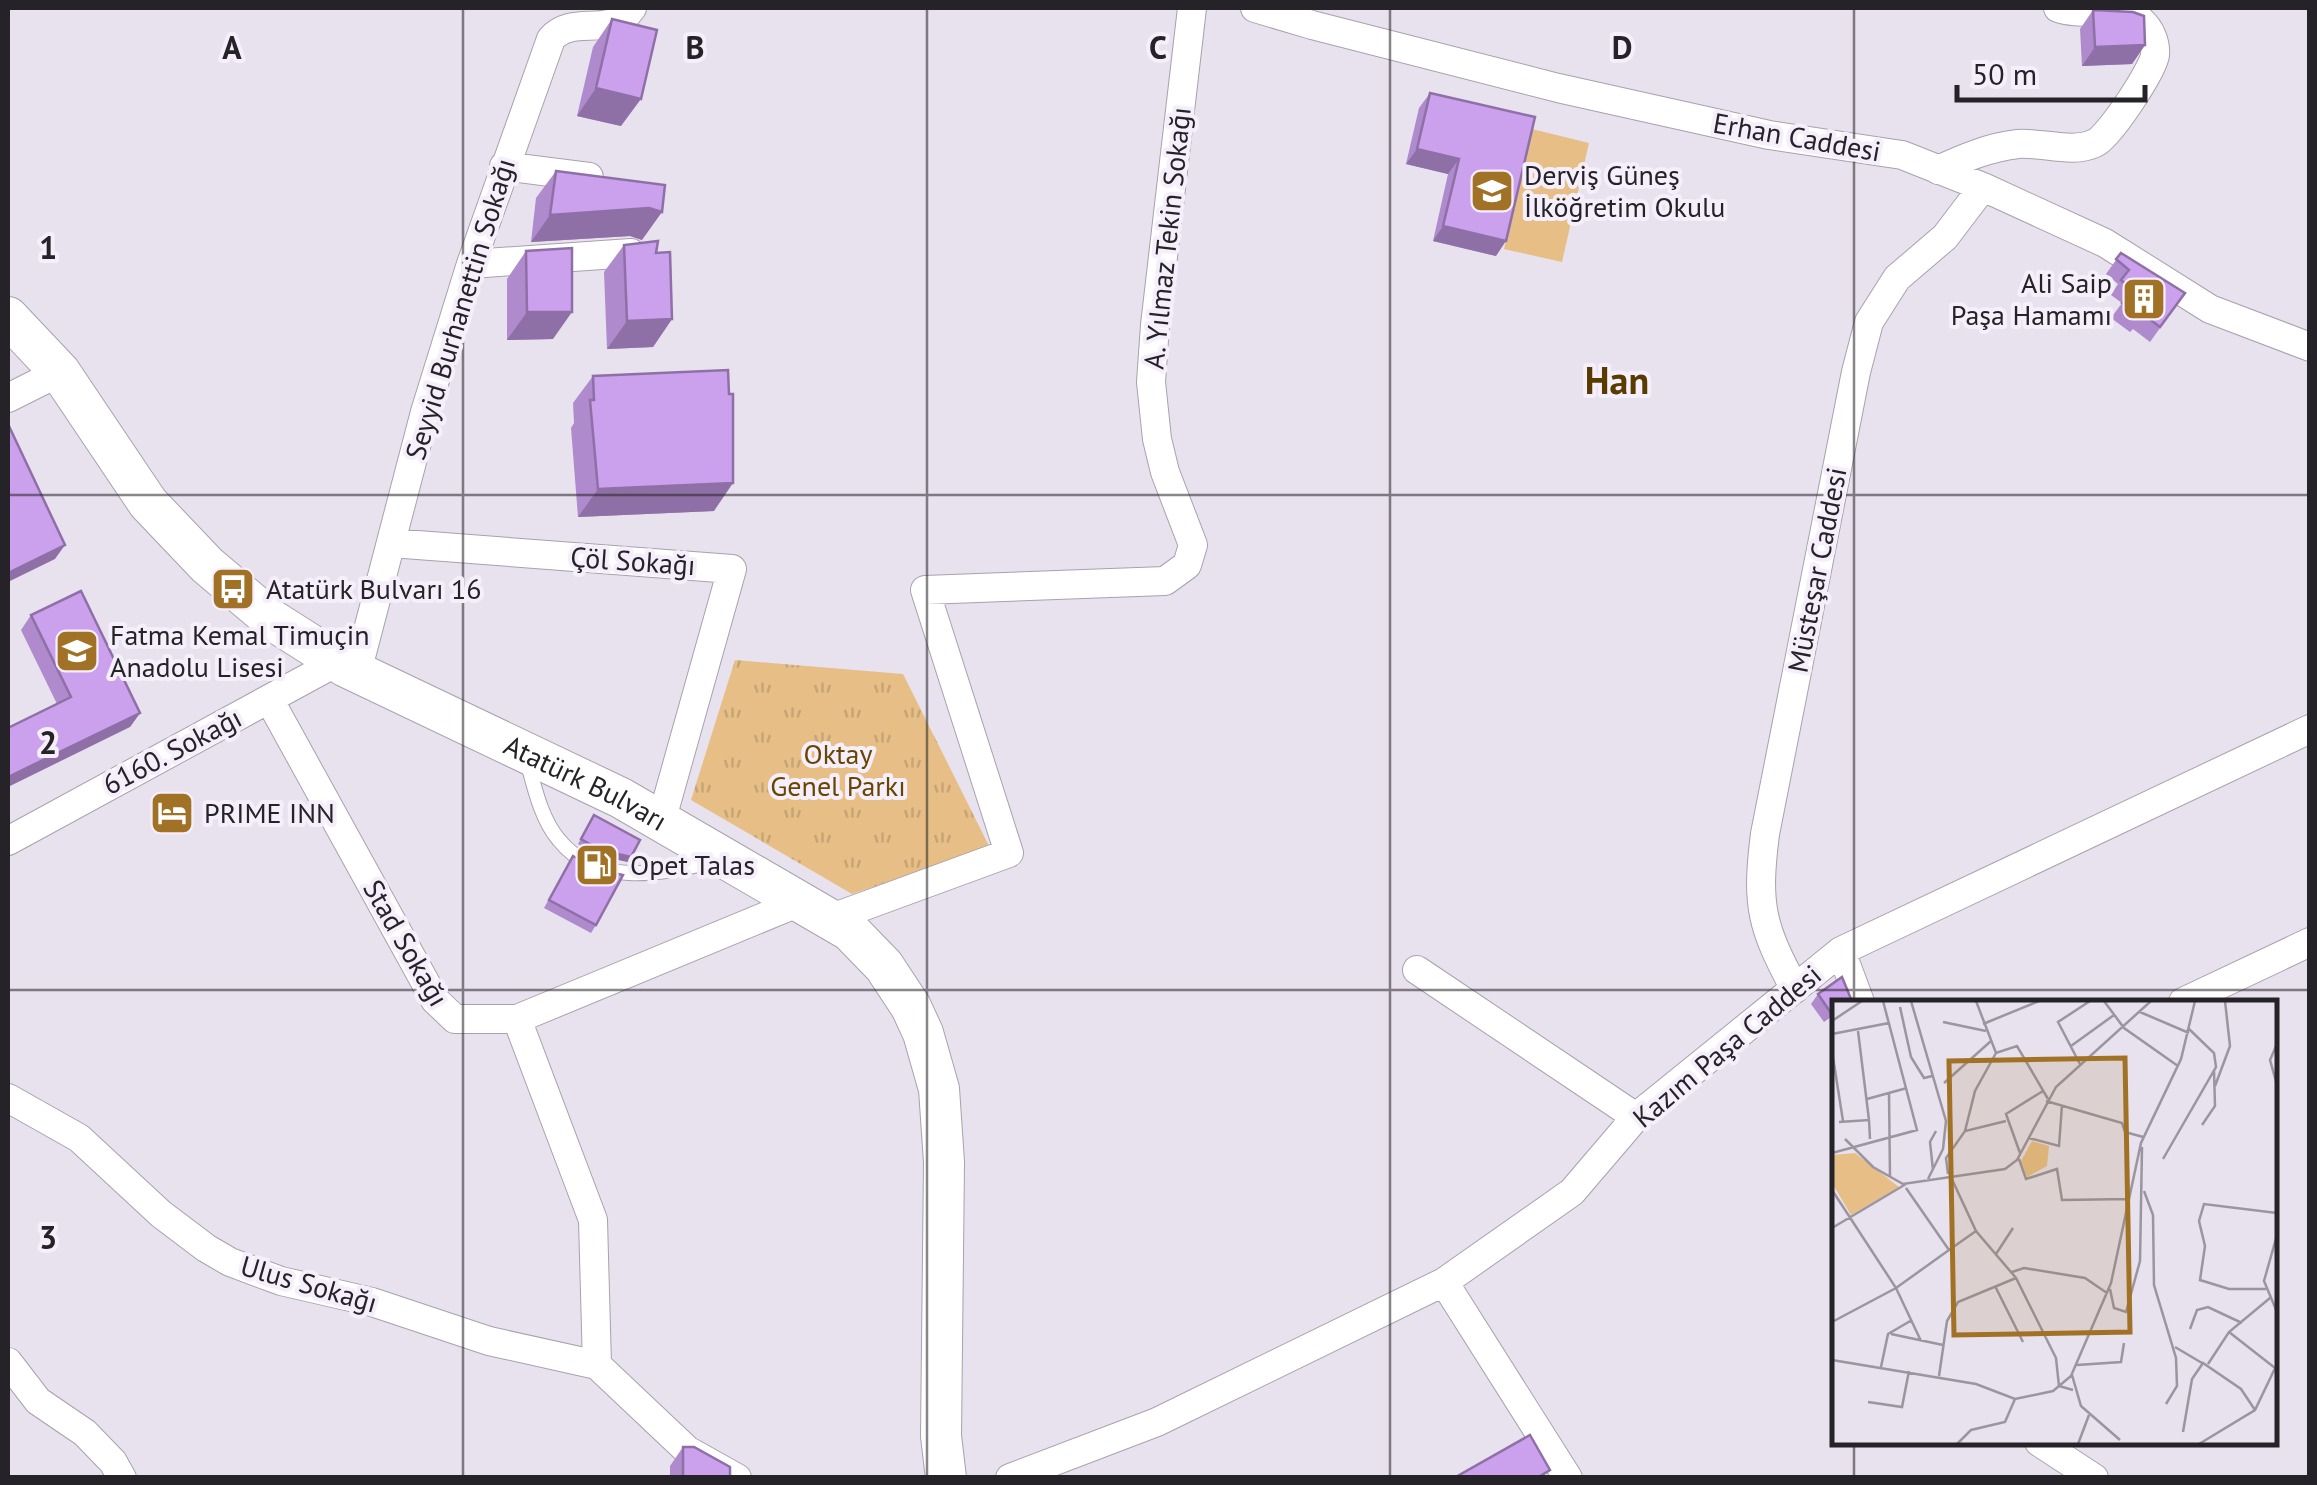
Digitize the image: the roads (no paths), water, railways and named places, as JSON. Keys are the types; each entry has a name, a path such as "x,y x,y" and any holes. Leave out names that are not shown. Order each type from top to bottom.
{"main road":[{"name":"Atatürk Bulvarı","path":"8,317 177,535 272,620 347,667 524,750 661,822 850,931 884,966 911,1007 933,1060 942,1118 941,1436 946,1478"}],"street":[{"name":"Seyyid Burhanettin Sokağı","path":"347,667 391,544 425,412 471,264 554,34 564,27 612,25 632,8"},
{"name":"A. Yılmaz Tekin Sokağı","path":"814,910 1009,853 925,590 1164,581 1180,572 1191,556 1191,534 1176,504 1157,439 1151,382 1192,8"},
{"name":"Erhan Caddesi","path":"1255,8 1558,88 1769,135 1902,155 2105,243 2210,309 2310,347"},
{"path":"1938,170 1978,152 2020,144 2079,147 2108,135 2154,62 2154,40 2149,30 2131,16 2058,8"},
{"path":"504,166 608,179"},
{"name":"Müsteşar Caddesi","path":"1795,989 1769,941 1758,888 1765,834 1856,372 1868,322 1897,278 1945,237 1983,188"},
{"path":"471,264 631,252"},
{"path":"8,398 51,376"},
{"name":"Çöl Sokağı","path":"391,544 732,569 661,822"},
{"name":"6160. Sokağı","path":"8,840 269,698 347,667"},
{"name":"Stad Sokağı","path":"269,698 440,1009 462,1022 517,1018 814,910"},
{"name":"Kazım Paşa Caddesi","path":"1010,1478 1156,1422 1444,1282 1572,1192 1636,1117 1841,951 2310,729"},
{"path":"2187,1000 2310,942"},
{"path":"1841,951 1859,1000"},
{"path":"1417,970 1636,1117"},
{"path":"517,1018 592,1220 598,1365 688,1450 737,1478"},
{"name":"Ulus Sokağı","path":"8,1098 78,1138 161,1214 230,1262 281,1281 372,1302 490,1341 598,1365"},
{"path":"1444,1282 1568,1478"},
{"path":"8,1362 38,1402 86,1433 122,1478"},
{"path":"2044,1445 2094,1478"}],"lane":[{"path":"524,750 539,803 559,841 596,870 649,875 727,860"}],"place":[{"name":"Derviş Güneş İlköğretim Okulu","path":"1492,191"},
{"name":"Ali Saip Paşa Hamamı","path":"2144,299"},
{"name":"Atatürk Bulvarı 16","path":"233,589"},
{"name":"Fatma Kemal Timuçin Anadolu Lisesi","path":"77,651"},
{"name":"PRIME INN","path":"172,813"},
{"name":"Opet Talas","path":"597,865"}],"district":[{"name":"Han","path":"1617,381"}],"park label":[{"name":"Oktay Genel Parkı","path":"838,770"}]}
